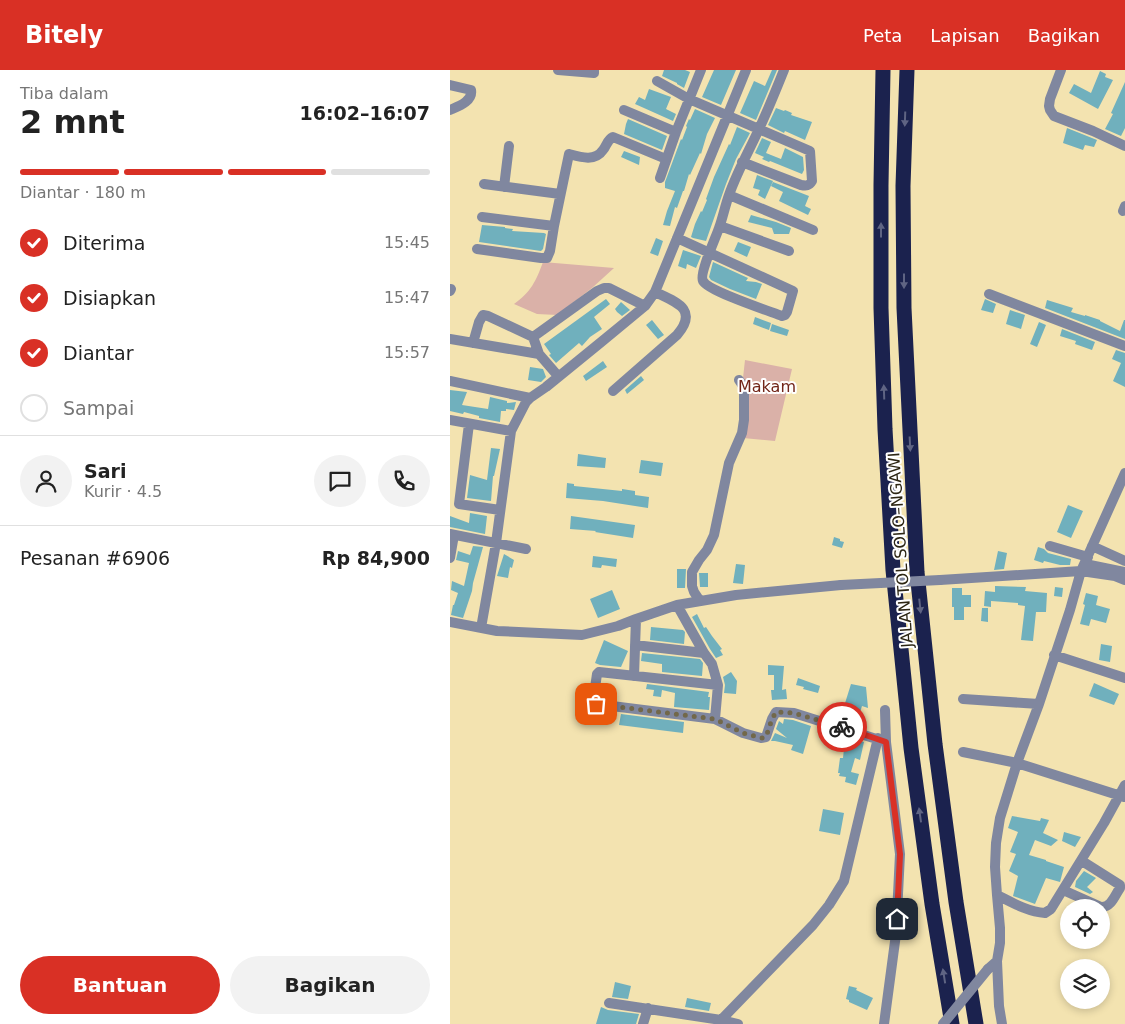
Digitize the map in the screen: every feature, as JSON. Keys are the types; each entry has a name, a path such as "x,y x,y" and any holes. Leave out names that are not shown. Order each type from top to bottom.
{"highway":[{"name":"JALAN TOL SOLO–NGAWI","path":"883,70 881,308 885,429 893,570 914,767 932,904 952,1024"},
{"name":"JALAN TOL SOLO–NGAWI","path":"907,70 903,186 904,308 916,572 937,764 956,902 976,1024"}],"street":[{"path":"558,70 594,73 594,70"},
{"path":"660,178 676,132 702,70"},
{"path":"481,628 496,543 511,431 530,398 645,306 664,272 746,70"},
{"path":"677,238 709,254 793,292 789,309 785,315 782,316 727,295 702,281 704,268 709,254 720,226 729,195 784,70"},
{"path":"1061,70 1050,99 1049,106 1054,116 1125,146"},
{"path":"657,81 689,99 810,151 812,182 806,186 801,185 742,162"},
{"path":"450,85 471,90 472,93 470,98 450,110"},
{"path":"624,110 676,132"},
{"path":"477,249 547,258 569,154 588,157 597,156 602,152 609,139 613,138 666,159"},
{"path":"504,187 509,146"},
{"path":"484,184 560,194"},
{"path":"729,195 813,230"},
{"path":"482,217 554,226"},
{"path":"720,226 789,251"},
{"path":"533,337 596,291 604,288 610,288 645,306"},
{"path":"613,391 677,336 684,327 686,316 680,304 656,289"},
{"path":"990,294 1125,346"},
{"path":"473,342 483,315 488,316 533,337 539,354 558,376"},
{"path":"450,338 539,354"},
{"path":"700,601 692,586 692,572 707,550 714,535 729,463 742,433 744,393 743,386 739,380"},
{"path":"450,381 530,398"},
{"path":"450,420 511,431"},
{"path":"469,424 458,504 500,510"},
{"path":"1002,1024 999,1006 997,960 1000,928 996,895 996,843 1000,818 1084,564 1125,473"},
{"path":"450,558 452,535 526,549"},
{"path":"1050,546 1084,564 1125,580"},
{"path":"1092,546 1125,561"},
{"path":"450,622 497,631 582,635 618,626 677,605 736,595 841,585 940,580 1084,564 1125,572"},
{"path":"677,605 712,664 718,685 715,719"},
{"path":"634,676 636,619"},
{"path":"635,645 704,652"},
{"path":"1054,655 1125,678"},
{"path":"718,685 598,673 594,703 715,719 743,733 762,738 766,737 776,712 794,713 882,740"},
{"path":"963,699 1039,704"},
{"path":"720,1022 813,925 829,905 844,881 882,740 885,710"},
{"path":"882,740 900,854 896,934 884,1024"},
{"path":"963,752 1017,763 1122,796"},
{"path":"996,895 1036,911 1045,913 1052,909 1122,796 1125,785"},
{"path":"1063,890 1101,907 1106,907 1120,888 1120,885 1082,860"},
{"path":"942,1024 997,960"},
{"path":"609,1002 738,1024"},
{"path":"643,1024 648,1008"}],"green space":[{"path":"543,262 614,268 557,315 537,314 514,304 532,286"},
{"name":"Makam","path":"745,360 792,369 775,441 743,438 743,378"}],"building":[{"path":"664,70 685,70 690,72 684,88 662,76"},
{"path":"714,70 736,70 721,105 702,97"},
{"path":"772,70 777,70 756,120 740,113 754,81 765,86"},
{"path":"1100,71 1106,74 1105,77 1113,80 1098,109 1069,93 1074,84 1091,93"},
{"path":"1125,82 1125,128 1121,136 1105,129"},
{"path":"649,89 671,97 666,109 676,114 673,121 635,104 639,97 645,100"},
{"path":"776,108 812,122 805,140 768,125"},
{"path":"695,109 715,118 707,134 701,154 689,174 677,208 675,207 670,226 663,225 675,191 665,188 665,182 686,126"},
{"path":"628,119 667,136 662,150 624,134"},
{"path":"737,127 750,133 736,159 706,241 693,238 691,237 695,224 702,212 714,177"},
{"path":"1067,128 1097,140 1094,147 1085,145 1083,150 1063,143"},
{"path":"762,138 771,142 766,153 781,159 785,148 803,157 804,170 802,174 762,159 764,157 755,153"},
{"path":"624,151 640,157 639,165 621,157"},
{"path":"757,175 773,181 765,199 758,195 760,190 753,188"},
{"path":"773,182 809,196 805,206 811,209 808,215 779,201 783,192 771,186"},
{"path":"751,215 791,228 789,234 774,234 772,228 748,222"},
{"path":"482,225 505,227 513,229 512,231 544,233 546,234 543,249 541,251 479,242"},
{"path":"656,238 663,241 658,256 650,253"},
{"path":"738,242 751,247 747,257 734,251"},
{"path":"683,250 701,256 696,268 687,264 686,269 678,266"},
{"path":"713,262 748,278 746,281 762,284 756,299 711,280 709,277"},
{"path":"606,299 610,304 594,317 602,329 590,337 582,346 579,343 556,363 549,355 551,354 544,344"},
{"path":"985,299 996,304 993,313 981,310"},
{"path":"1047,300 1073,308 1071,312 1100,320 1120,331 1125,320 1125,339 1045,308"},
{"path":"621,302 630,310 622,316 615,309"},
{"path":"1010,310 1025,315 1021,329 1006,324"},
{"path":"755,317 771,323 769,330 753,324"},
{"path":"652,320 664,335 658,339 646,325"},
{"path":"1039,322 1046,325 1037,347 1030,344"},
{"path":"772,324 789,330 787,336 770,331"},
{"path":"1062,329 1095,342 1092,350 1075,344 1076,341 1060,336"},
{"path":"1116,350 1125,353 1125,387 1113,381 1121,363 1112,359"},
{"path":"603,361 607,367 586,381 583,376"},
{"path":"530,367 543,369 546,377 541,382 528,380"},
{"path":"641,376 644,380 627,394 625,390"},
{"path":"450,390 467,392 462,405 488,409 490,397 507,401 507,403 516,402 514,410 506,409 506,411 501,411 500,422 479,418 479,416 464,412 463,414 450,411"},
{"path":"491,448 500,449 493,476 491,501 467,498 470,475 487,480"},
{"path":"578,454 606,458 605,468 577,466"},
{"path":"641,460 663,463 661,476 639,473"},
{"path":"567,483 574,484 574,486 635,491 635,495 649,497 648,508 603,501 566,498"},
{"path":"1068,505 1083,511 1071,538 1057,532"},
{"path":"470,513 487,516 485,534 450,527 450,516 469,523"},
{"path":"571,516 635,525 633,538 596,531 570,529"},
{"path":"834,537 844,542 842,548 832,545"},
{"path":"473,546 483,547 463,618 451,615 458,593 451,590 452,581 464,586 469,563 456,560 458,551 470,555"},
{"path":"1038,547 1048,553 1071,559 1070,565 1060,565 1044,561 1043,563 1034,560"},
{"path":"998,551 1007,553 1004,569 994,570"},
{"path":"504,554 514,560 512,568 510,567 508,578 497,576"},
{"path":"593,556 617,559 616,567 602,565 601,568 592,567"},
{"path":"736,564 745,565 743,584 733,583"},
{"path":"677,569 686,569 685,588 677,588"},
{"path":"699,573 708,573 708,587 700,587"},
{"path":"995,586 1026,587 1025,591 1047,593 1046,612 1036,612 1033,641 1021,640 1025,606 1018,605 1018,603 991,601 991,607 984,606 985,591 995,592"},
{"path":"1055,587 1063,588 1062,597 1054,596"},
{"path":"952,588 962,588 962,595 971,595 971,607 964,607 964,620 954,620"},
{"path":"612,590 620,609 598,618 590,599"},
{"path":"1086,593 1098,596 1096,605 1110,609 1106,623 1091,619 1089,626 1080,624"},
{"path":"982,608 988,608 988,622 981,621"},
{"path":"697,614 704,628 706,627 722,649 720,650 723,655 716,658 710,649 692,617"},
{"path":"651,627 683,630 685,632 684,644 650,640"},
{"path":"604,640 628,651 621,667 595,663"},
{"path":"1101,644 1112,646 1110,662 1099,660"},
{"path":"642,653 700,659 703,663 702,676 662,672 662,664 641,661"},
{"path":"768,665 784,666 782,690 786,689 787,699 772,700 771,690 774,690 774,675 768,675"},
{"path":"731,672 737,681 736,694 724,693 723,677"},
{"path":"798,678 820,686 818,693 796,685"},
{"path":"1094,683 1119,694 1114,705 1089,696"},
{"path":"647,684 709,692 709,710 674,707 675,693 662,690 661,697 653,696 654,690 646,689"},
{"path":"851,684 866,687 868,708 862,706 856,725 851,724 841,716"},
{"path":"585,708 602,712 601,722 590,721 590,715 584,715"},
{"path":"621,714 684,722 683,733 619,725"},
{"path":"784,719 811,726 803,754 791,750 793,745 771,741 775,733 787,738 776,729 779,721 783,724"},
{"path":"845,739 864,742 860,760 855,758 851,772 859,774 856,785 845,782 846,777 839,776 840,773 838,773 840,758 843,758"},
{"path":"823,809 844,813 840,835 819,831"},
{"path":"1012,816 1040,821 1041,818 1049,820 1043,833 1058,840 1051,846 1035,840 1029,855 1064,867 1060,882 1046,878 1035,904 1013,896 1018,876 1009,871 1016,854 1010,852 1018,832 1008,828"},
{"path":"1064,832 1081,837 1075,847 1062,841"},
{"path":"1084,871 1096,878 1087,887 1093,892 1090,894 1075,887 1076,881"},
{"path":"615,982 631,986 628,999 612,997"},
{"path":"849,986 857,988 856,990 873,998 867,1010 846,999"},
{"path":"687,998 711,1003 709,1011 685,1007"},
{"path":"601,1007 608,1010 639,1014 636,1024 596,1024"}],"way so far":[{"path":"596,704 715,719 743,733 762,738 766,737 776,712 794,713 842,727"}],"route":[{"path":"842,727 886,742 900,854 897,919"}]}
